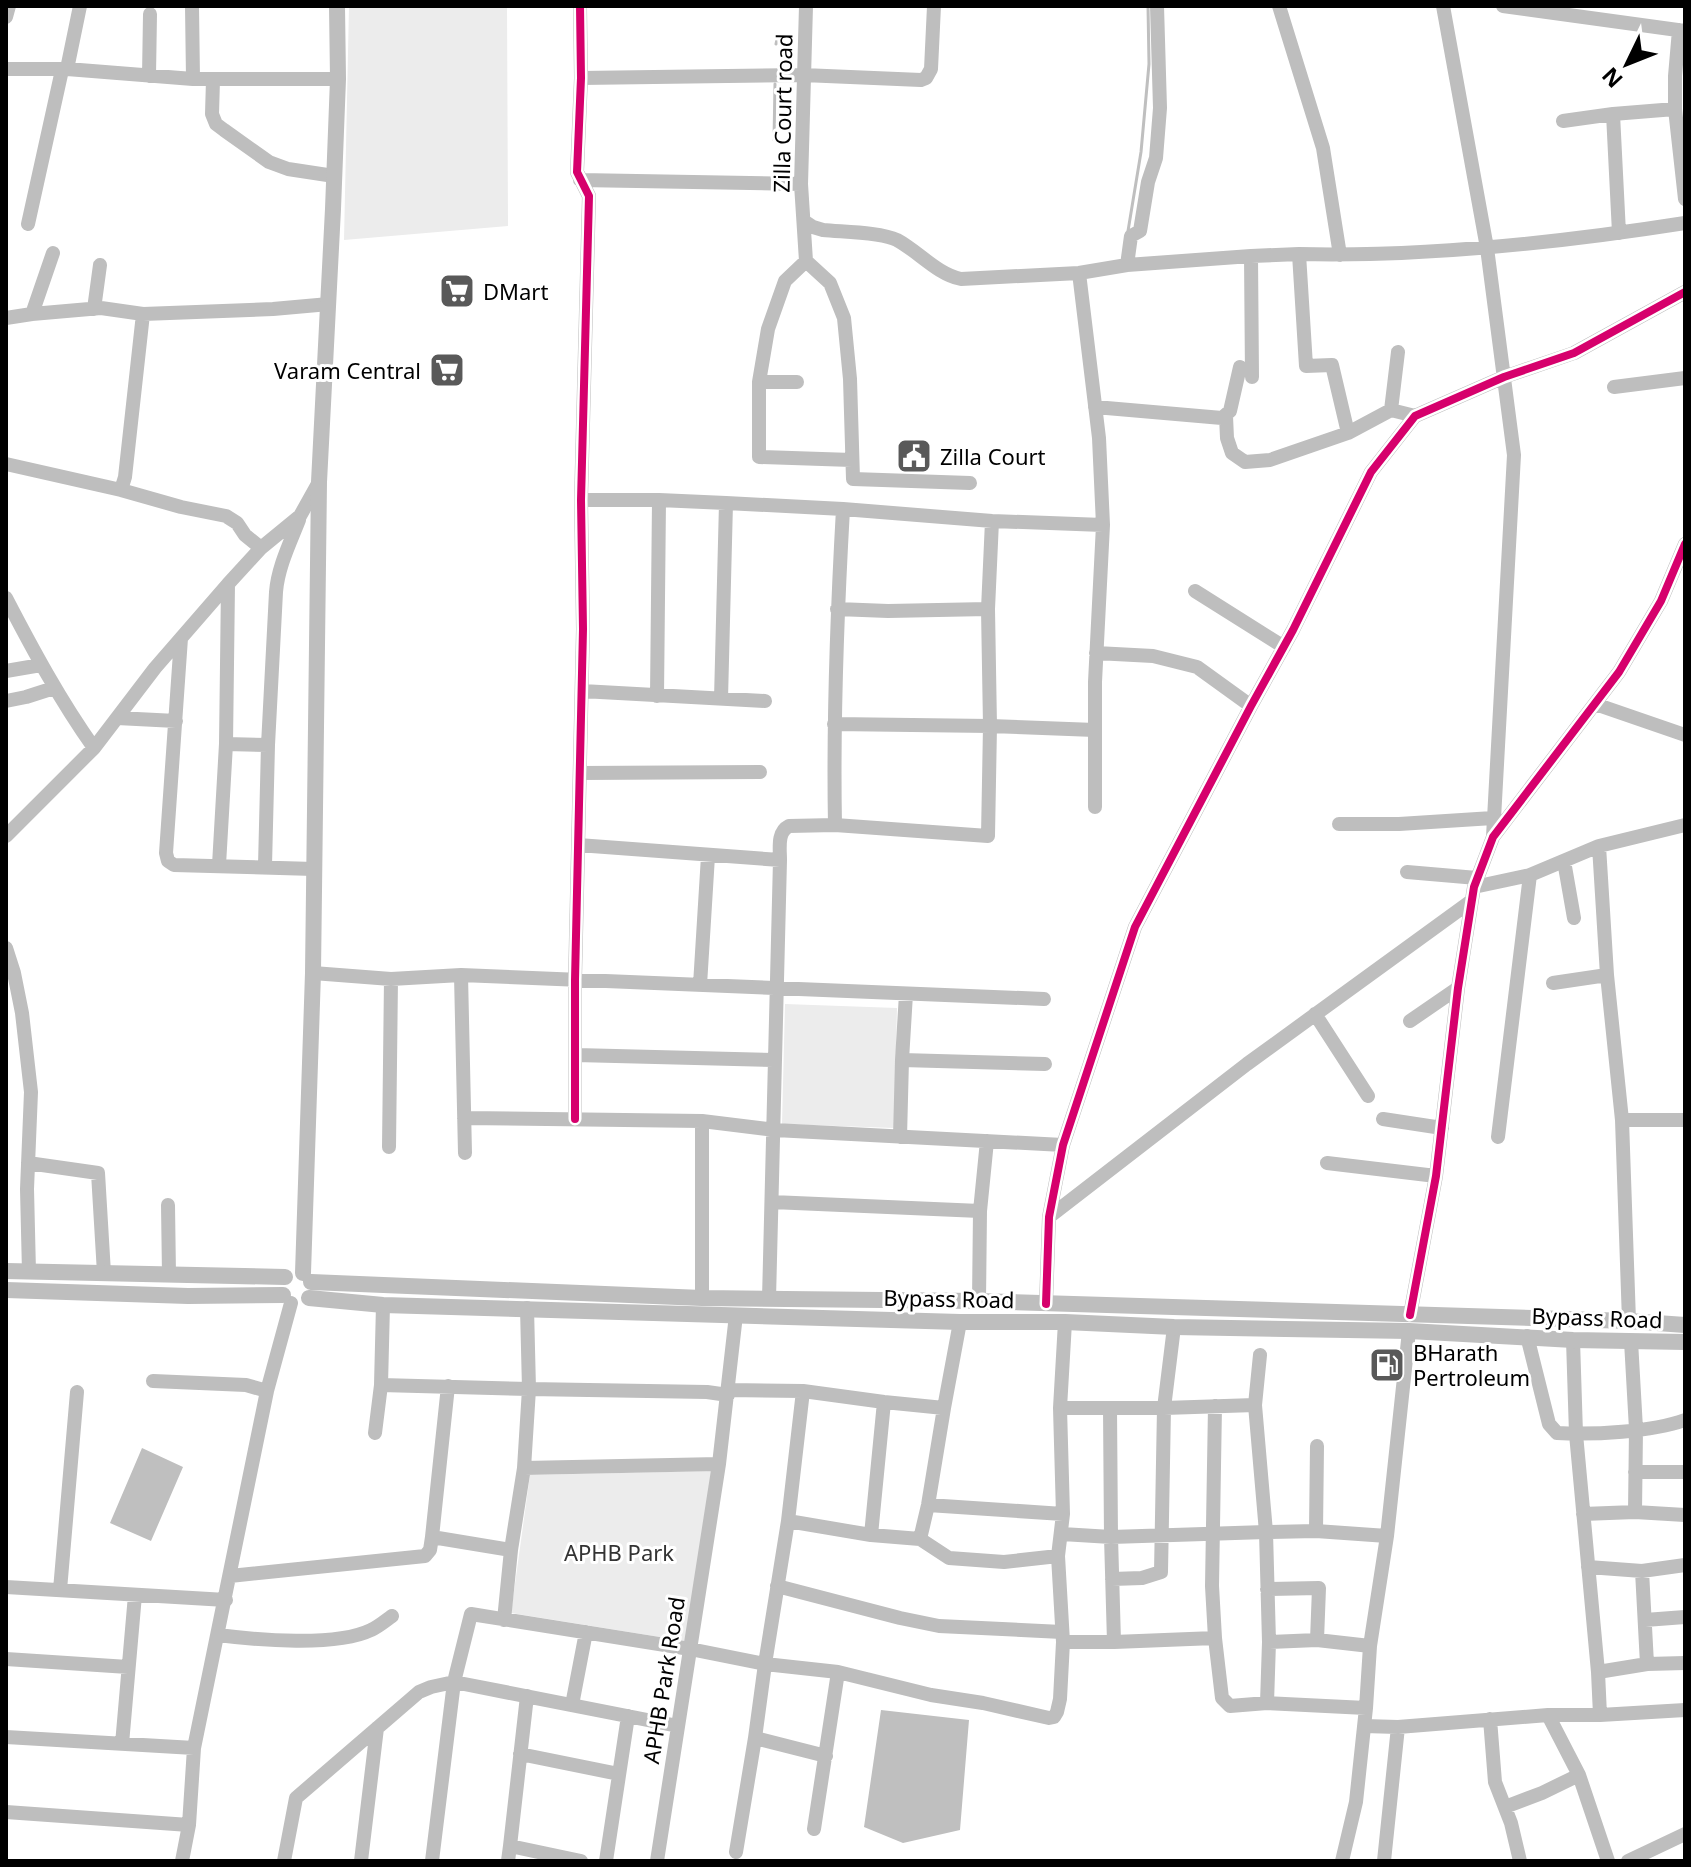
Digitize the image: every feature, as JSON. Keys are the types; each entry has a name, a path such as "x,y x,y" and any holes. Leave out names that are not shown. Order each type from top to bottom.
{"main road":[{"path":"6,1290 287,1299 300,1303 308,1285 319,482 338,79 337,6"},
{"path":"6,1271 285,1277 294,1272 308,1285"},
{"path":"285,1277 281,1285 287,1299"},
{"name":"Bypass Road","path":"308,1285 702,1298 979,1301 1410,1323 1573,1340 1685,1342"},
{"name":"Bypass Road","path":"308,1285 383,1305 960,1322 1065,1322 1174,1327 1629,1321 1685,1325"}],"street":[{"path":"6,17 9,6"},
{"path":"28,224 80,6"},
{"path":"192,6 193,79"},
{"path":"575,1119 582,691 581,500 589,196 577,172 580,6"},
{"name":"Zilla Court road","path":"806,6 801,184 806,261"},
{"path":"581,78 803,75 921,80 931,69 934,6"},
{"path":"1127,265 1131,236 1140,231 1148,182 1156,158 1160,108 1157,6"},
{"path":"1279,6 1323,148 1340,255"},
{"path":"1443,6 1487,248 1514,455 1493,837"},
{"path":"1503,6 1544,8 1682,30 1675,76 1675,109 1683,146 1685,199"},
{"path":"149,76 150,14"},
{"path":"6,69 213,80 338,79"},
{"path":"213,80 212,114 216,124 269,162 288,169 334,176"},
{"path":"1563,121 1675,109"},
{"path":"1613,114 1619,233"},
{"path":"580,180 801,184"},
{"path":"804,221 823,230 889,237 949,277 961,279 1079,273 1127,265 1251,256 1487,248 1685,223"},
{"path":"32,314 53,253"},
{"path":"1299,254 1306,366 1332,365 1348,433"},
{"path":"1251,256 1252,377"},
{"path":"852,460 759,457 759,382 768,329 785,281 806,261 830,283 844,318 850,379 853,479 970,483"},
{"path":"94,309 100,265"},
{"path":"1079,273 1095,407 1103,525 1096,653 1095,807"},
{"path":"1046,1304 1049,1217 1063,1145 1135,927 1284,647 1371,472 1415,416 1504,377 1574,353 1685,292"},
{"path":"6,318 94,309 143,314 329,304"},
{"path":"121,490 143,314"},
{"path":"1391,410 1398,352"},
{"path":"1095,407 1222,418 1230,411 1240,367"},
{"path":"1614,387 1685,378"},
{"path":"759,382 797,382"},
{"path":"1226,416 1227,438 1232,453 1245,462 1270,460 1348,433 1391,410 1415,416"},
{"path":"6,464 226,516 261,548"},
{"path":"265,866 277,580 300,516 319,482"},
{"path":"581,500 726,503 992,521 1103,525"},
{"path":"657,696 659,500"},
{"path":"721,699 726,503"},
{"path":"835,825 834,724 843,509"},
{"path":"6,836 94,748 181,637 261,548 300,516"},
{"path":"769,1299 781,833 789,826 835,825 988,836 988,609 992,521"},
{"path":"1384,1861 1380,1727 1366,1708 1370,1646 1387,1536 1410,1323 1436,1176 1458,988 1474,889 1493,837 1619,672 1661,601 1685,544"},
{"path":"219,865 226,744 228,584"},
{"path":"1195,591 1284,647"},
{"path":"6,598 54,688 94,748"},
{"path":"837,609 988,609"},
{"path":"181,637 166,853 168,861 174,865 314,869"},
{"path":"1096,653 1153,656 1197,667 1251,706"},
{"path":"6,671 41,665"},
{"path":"6,701 54,688"},
{"path":"582,691 765,701"},
{"path":"1595,704 1685,735"},
{"path":"117,718 176,721"},
{"path":"834,724 1095,730"},
{"path":"226,744 268,745"},
{"path":"580,773 760,772"},
{"path":"1339,824 1493,818"},
{"path":"1049,1217 1474,889 1530,875 1599,846 1685,825"},
{"path":"578,845 780,860"},
{"path":"1599,846 1607,975 1622,1120 1629,1321"},
{"path":"700,985 708,856"},
{"path":"1564,861 1574,918"},
{"path":"1407,872 1474,889"},
{"path":"1498,1137 1530,875"},
{"path":"6,948 22,1013 31,1092 27,1189 29,1272"},
{"path":"313,973 391,979 461,975 1044,999"},
{"path":"461,975 465,1153"},
{"path":"1553,983 1607,975"},
{"path":"389,1147 391,979"},
{"path":"1410,1021 1458,988"},
{"path":"900,1137 906,994"},
{"path":"1315,1014 1368,1096"},
{"path":"576,1055 774,1060"},
{"path":"902,1060 1045,1064"},
{"path":"464,1118 702,1121 775,1130 1063,1145"},
{"path":"1383,1119 1442,1128"},
{"path":"1622,1120 1685,1120"},
{"path":"702,1121 702,1298"},
{"path":"979,1301 980,1211 987,1141"},
{"path":"28,1163 98,1173 104,1273"},
{"path":"1327,1163 1436,1176"},
{"path":"772,1202 980,1211"},
{"path":"168,1205 169,1275"},
{"path":"182,1861 189,1825 194,1748 287,1299"},
{"path":"375,1433 381,1385 383,1305"},
{"path":"504,1620 524,1468 529,1389 527,1308"},
{"name":"APHB Park Road","path":"657,1861 719,1464 736,1315"},
{"path":"920,1539 960,1322"},
{"path":"432,1861 454,1682 471,1614 765,1664 838,1672 931,1695 1054,1717 1060,1699 1063,1637 1058,1556 1063,1514 1060,1408 1065,1322"},
{"path":"1112,1579 1142,1578 1161,1572 1164,1408 1174,1327"},
{"path":"1527,1336 1549,1424 1557,1433 1664,1427 1685,1420"},
{"path":"1573,1340 1576,1434 1600,1715"},
{"path":"1631,1341 1636,1429 1635,1512"},
{"path":"1260,1355 1255,1405 1266,1532 1267,1703"},
{"path":"153,1381 246,1385 267,1391"},
{"path":"381,1385 803,1391 944,1408"},
{"path":"230,1576 425,1556 430,1550 432,1537 448,1386"},
{"path":"736,1852 788,1521 803,1391"},
{"path":"60,1590 77,1392"},
{"path":"871,1535 884,1402"},
{"path":"1060,1408 1255,1405"},
{"path":"1215,1406 1212,1586 1222,1698 1230,1706 1267,1703 1366,1708"},
{"path":"1110,1408 1114,1642"},
{"path":"1316,1531 1317,1446"},
{"path":"524,1468 719,1464"},
{"path":"1635,1472 1685,1472"},
{"path":"928,1505 1063,1514"},
{"path":"1583,1514 1635,1512 1685,1515"},
{"path":"788,1521 871,1535 920,1539 949,1558 1004,1562 1058,1556"},
{"path":"1062,1534 1163,1537 1316,1531 1387,1536"},
{"path":"432,1537 511,1550"},
{"path":"1588,1567 1642,1571 1685,1565"},
{"path":"1642,1571 1647,1664"},
{"path":"777,1586 939,1626 1114,1642 1215,1638"},
{"path":"6,1587 226,1600"},
{"path":"1267,1589 1319,1588 1317,1640"},
{"path":"122,1744 135,1595"},
{"path":"218,1635 258,1640 349,1638 372,1630 392,1616"},
{"path":"1645,1620 1685,1617"},
{"path":"572,1705 586,1632"},
{"path":"1269,1642 1317,1640 1370,1646"},
{"path":"6,1659 128,1667"},
{"path":"1598,1672 1647,1664 1685,1663"},
{"path":"814,1829 838,1672"},
{"path":"284,1861 296,1798 419,1692 431,1687 454,1682 678,1726"},
{"path":"527,1696 509,1853 581,1861"},
{"path":"1380,1727 1548,1715 1685,1710"},
{"path":"1548,1715 1579,1775 1608,1861"},
{"path":"606,1861 628,1716"},
{"path":"1490,1719 1495,1782 1520,1861"},
{"path":"1342,1861 1356,1802 1380,1727"},
{"path":"361,1861 377,1728"},
{"path":"6,1737 194,1748"},
{"path":"755,1738 826,1756"},
{"path":"520,1754 619,1774"},
{"path":"1505,1807 1579,1775"},
{"path":"6,1812 189,1825"},
{"path":"1628,1861 1685,1834"}],"green space":[{"path":"349,6 507,6 508,226 344,240"},
{"path":"785,1004 897,1008 894,1128 782,1124"},
{"name":"APHB Park","path":"712,1471 685,1641 511,1613 530,1475"}],"shaded area":[{"path":"142,1448 183,1467 151,1541 110,1523"},
{"path":"881,1710 969,1720 960,1830 903,1843 864,1827"}],"waterway":[{"path":"1128,231 1141,152 1149,64 1148,6"},
{"path":"776,44 777,39"},
{"path":"774,140 775,84"}],"cycle path":[{"path":"575,1119 583,629 581,500 589,196 577,172 580,6"},
{"path":"1046,1304 1049,1217 1063,1145 1135,927 1293,630 1371,472 1415,416 1504,377 1574,353 1685,292"},
{"path":"1410,1315 1436,1176 1458,988 1474,887 1493,837 1619,672 1661,601 1685,544"}],"place":[{"name":"DMart","path":"457,291"},
{"name":"Varam Central","path":"447,370"},
{"name":"Zilla Court","path":"914,456"},
{"name":"BHarath Pertroleum","path":"1387,1365"}]}
